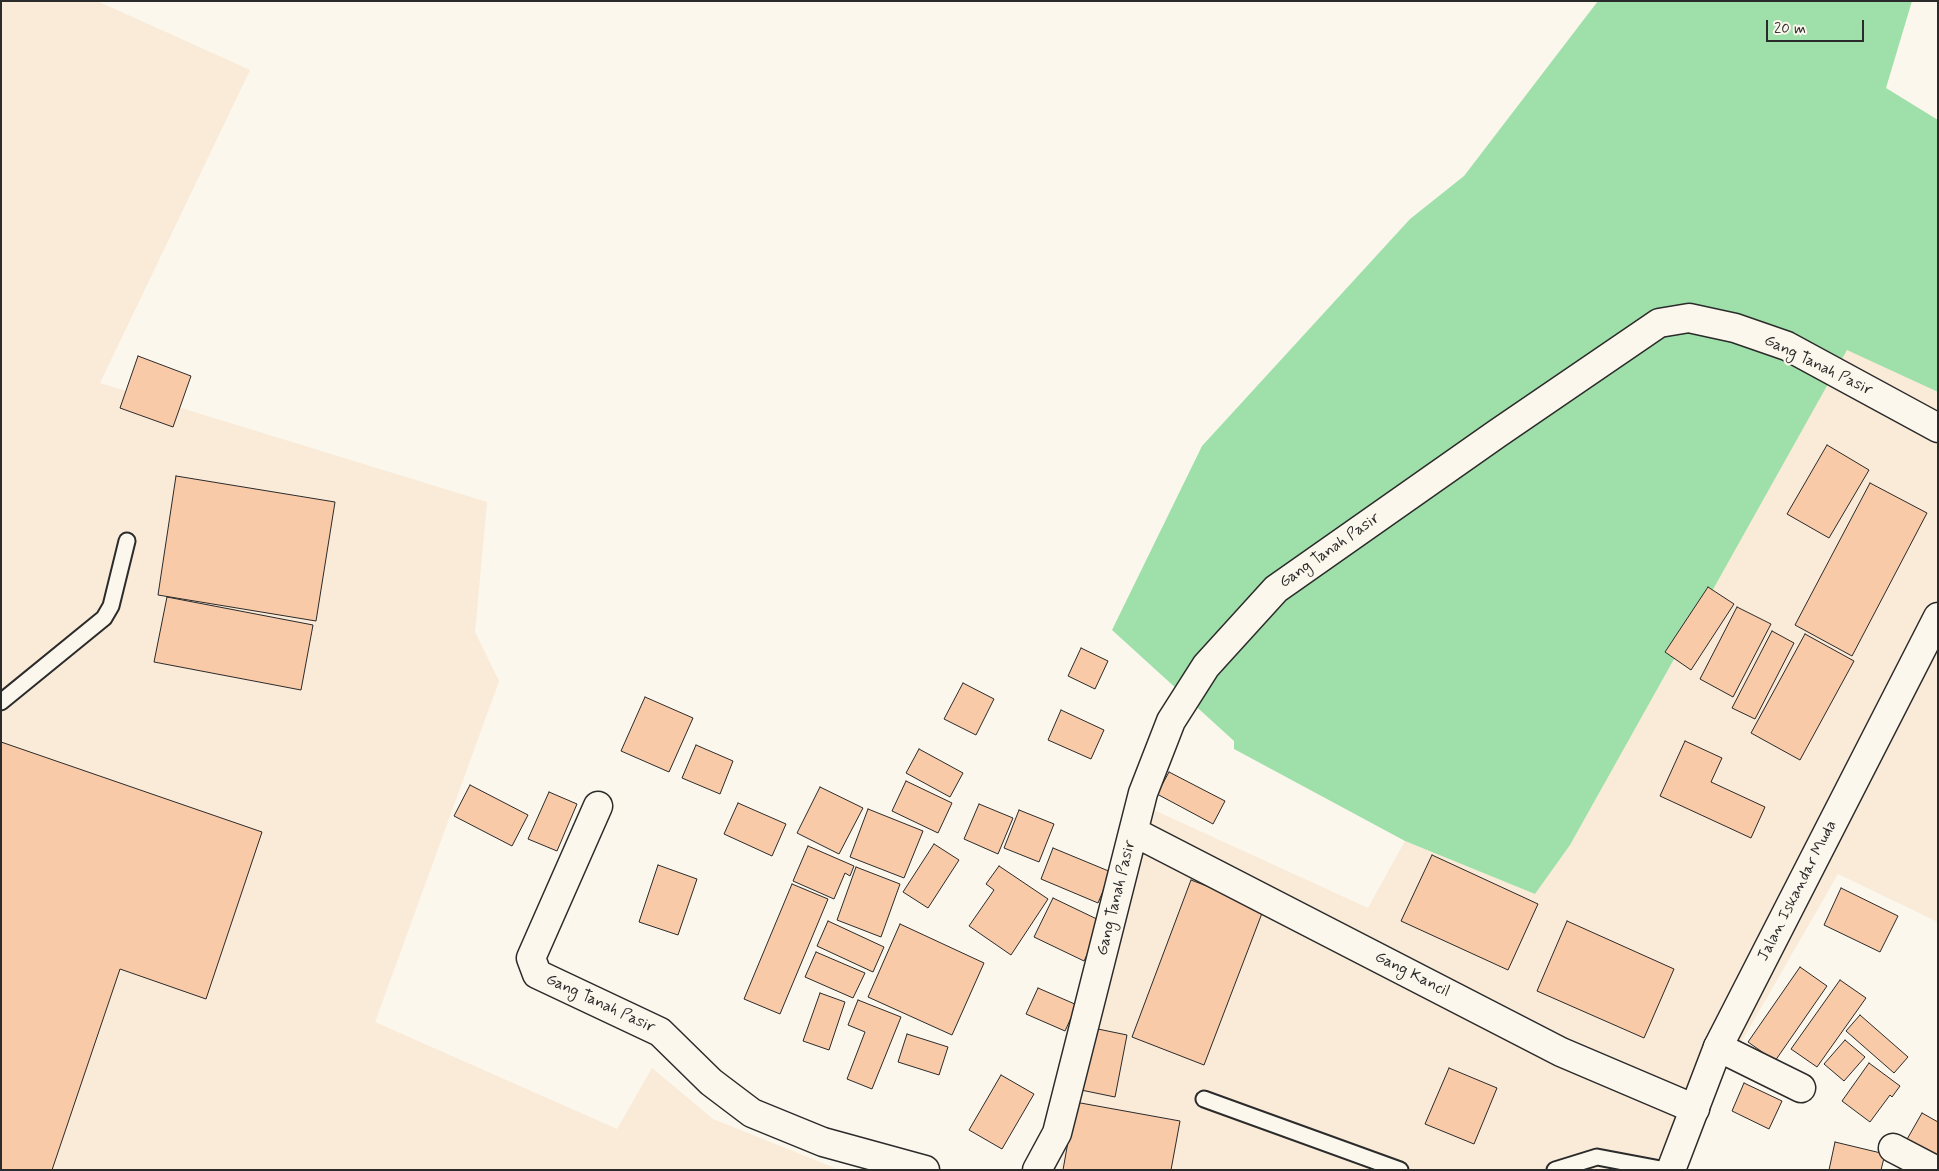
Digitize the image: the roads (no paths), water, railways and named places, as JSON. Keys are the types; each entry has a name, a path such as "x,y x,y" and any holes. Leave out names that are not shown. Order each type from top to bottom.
{"street":[{"name":"Gang Tanah Pasir","path":"1037,1170 1057,1133 1144,792 1171,721 1206,666 1276,589 1659,323 1689,318 1735,328 1787,346 1938,428"},
{"name":"Jalan Iskandar Muda","path":"1660,1168 1695,1109 1718,1047 1938,617"},
{"name":"Gang Tanah Pasir","path":"598,806 531,958 537,974 660,1032 711,1082 752,1114 823,1142 911,1168"},
{"name":"Gang Kancil","path":"1134,832 1561,1052 1695,1109"},
{"path":"1718,1047 1801,1088"},
{"path":"1893,1148 1935,1170"}],"lane":[{"path":"1,702 104,618 111,606 127,541"},
{"path":"1204,1099 1400,1170"},
{"path":"1555,1170 1597,1157 1666,1170"}]}
